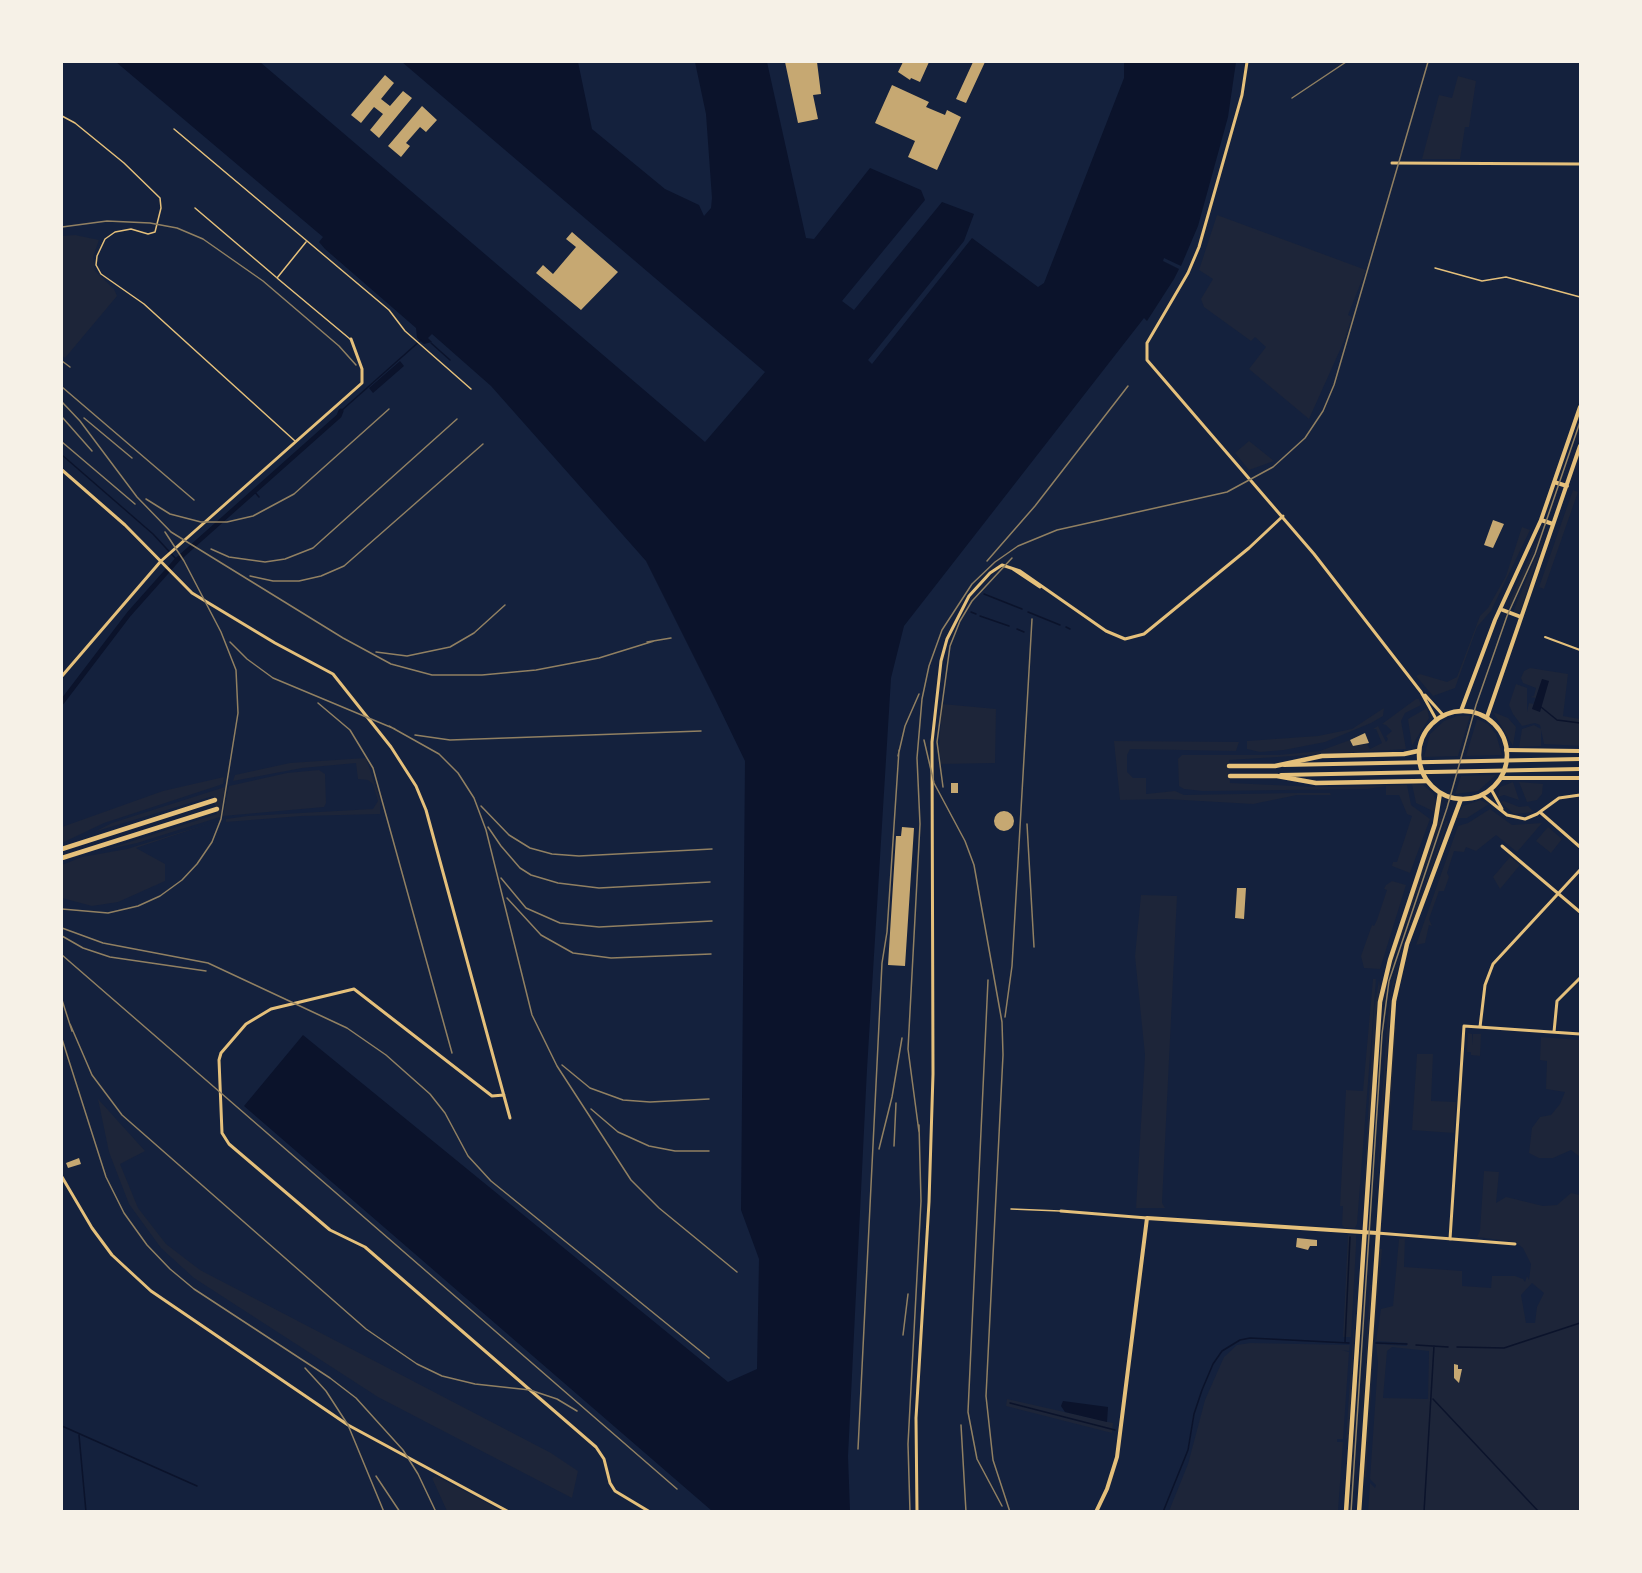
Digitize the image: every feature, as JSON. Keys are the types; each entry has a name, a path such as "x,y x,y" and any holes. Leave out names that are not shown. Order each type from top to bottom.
{"main road":[{"path":"1461,711 1500,609 1541,520 1581,407"},
{"path":"1487,717 1581,446"},
{"path":"1554,482 1567,486"},
{"path":"1541,520 1553,524"},
{"path":"1500,609 1521,617"},
{"path":"1461,711 1474,712 1487,717 1498,729 1506,752 1502,777 1491,789 1482,795 1461,799 1440,793 1426,778 1418,758 1418,751 1425,731 1436,719 1461,711"},
{"path":"1275,766 1322,756 1404,754 1418,751"},
{"path":"1506,752 1581,751"},
{"path":"1229,766 1581,759"},
{"path":"1230,776 1581,769"},
{"path":"1277,776 1316,783 1426,778"},
{"path":"1502,777 1581,778"},
{"path":"1346,1512 1382,993 1390,960 1435,824 1440,793"},
{"path":"1359,1512 1391,1025 1397,984 1436,861 1461,799"},
{"path":"62,849 215,800"},
{"path":"62,858 217,809"},
{"path":"1096,1512 1107,1489 1117,1457 1147,1218 1377,1233"}],"street":[{"path":"1247,62 1242,95 1199,247 1188,273 1149,337 1145,355 1149,365 1282,516 1421,692 1443,715"},
{"path":"1392,163 1581,164"},
{"path":"62,676 160,561 362,383 362,369 351,339"},
{"path":"62,470 127,526 192,593 274,643 333,674 369,717 412,780 426,810 510,1118"},
{"path":"917,1512 916,1418 929,1202 933,1074 933,725 943,653 957,616 974,590 994,569 1002,565 1012,568 1106,632 1125,639 1152,629 1249,548 1282,516"},
{"path":"1545,637 1581,650"},
{"path":"1421,692 1436,719"},
{"path":"1491,789 1505,813"},
{"path":"1482,795 1505,813 1525,819 1540,812 1559,798 1581,795"},
{"path":"1540,812 1581,847"},
{"path":"1502,846 1581,912"},
{"path":"1480,1027 1485,985 1493,964 1581,870"},
{"path":"1554,1032 1557,1001 1581,978"},
{"path":"504,1095 492,1096 354,989 284,1005 262,1014 246,1024 221,1053 219,1069 222,1133 229,1144 330,1230 365,1247 596,1447 604,1459 610,1483 615,1491 650,1512"},
{"path":"1450,1239 1464,1026 1581,1034"},
{"path":"62,1177 92,1228 112,1255 152,1291 341,1421 509,1512"},
{"path":"1061,1211 1147,1218"},
{"path":"1377,1233 1515,1244"}],"lane":[{"path":"62,116 75,123 124,163 160,198 160,219 155,232 148,234 131,229 115,232 105,239 97,256 96,265 100,274 144,304 296,442"},
{"path":"174,129 389,310 423,348 471,389"},
{"path":"195,208 351,339"},
{"path":"277,278 307,241"},
{"path":"1435,268 1486,282 1506,277 1581,297"},
{"path":"1011,1209 1061,1211"}],"shaded area":[{"path":"116,62 260,62 705,442 765,372 402,62 578,62 592,129 665,189 699,205 704,216 711,208 712,198 706,114 695,62 767,62 806,238 814,239 870,168 921,190 925,200 842,301 854,310 942,202 974,214 964,241 868,360 872,364 972,238 1038,287 1044,283 1124,78 1124,62 1236,62 1228,117 1198,226 1181,266 1164,258 1163,261 1179,269 1174,279 1147,321 1144,318 904,626 891,678 867,1069 848,1456 850,1511 712,1511 244,1106 303,1035 728,1382 757,1369 759,1259 741,1210 745,761 716,701 646,561 491,386 432,334 428,338 432,342 424,344 417,338 416,328 325,249 319,242 323,237"},
{"path":"1458,76 1476,81 1469,127 1465,127 1460,159 1422,159 1439,95 1452,98"},
{"path":"1217,215 1366,270 1348,315 1352,317 1344,341 1309,419 1249,369 1266,347 1255,337 1251,341 1204,307 1201,299 1213,279 1199,270"},
{"path":"75,235 99,240 93,257 95,271 114,289 117,296 65,358 62,356 62,236"},
{"path":"400,361 404,366 373,393 369,388"},
{"path":"1249,441 1274,461 1249,470 1235,453"},
{"path":"1573,490 1578,492 1544,589 1539,587"},
{"path":"1544,525 1527,570 1510,608 1510,600"},
{"path":"1522,527 1530,530 1491,611 1477,627 1455,688 1433,696 1416,676 1420,674 1447,682 1457,677 1480,616 1488,608 1506,576"},
{"path":"1548,527 1520,612 1515,613 1513,612"},
{"path":"1530,668 1568,674 1563,716 1580,719 1580,746 1544,744 1540,725 1535,723 1522,726 1513,714 1509,705 1516,684 1527,688 1527,712 1529,703 1534,704 1536,698 1530,697 1534,696 1536,688 1523,683 1521,678 1524,671"},
{"path":"1542,679 1549,681 1540,712 1532,709"},
{"path":"1419,699 1421,705 1405,713 1401,721 1406,749 1229,760 1230,783 1317,787 1407,785 1411,805 1430,819 1410,873 1392,866 1393,862 1397,862 1412,816 1407,814 1399,795 1386,795 1386,786 1368,789 1203,791 1184,789 1179,786 1178,759 1182,755 1279,755 1320,751 1350,740 1353,746 1367,744 1370,749 1382,743 1376,729 1373,729 1378,726 1386,742 1388,739 1386,736 1392,731 1382,724"},
{"path":"942,704 996,709 995,763 941,764 939,749"},
{"path":"1384,708 1383,716 1371,723 1325,742 1284,750 1260,752 1247,749 1247,741 1318,736 1352,729"},
{"path":"1427,708 1429,718 1412,746 1408,719"},
{"path":"1493,712 1508,718 1516,727 1513,746"},
{"path":"1457,716 1470,716 1458,756 1424,757 1430,734 1444,721"},
{"path":"1477,719 1488,724 1496,734 1502,755 1466,756"},
{"path":"1534,725 1541,729 1541,746 1519,747 1522,729"},
{"path":"1114,741 1239,742 1236,751 1130,749 1127,755 1127,772 1133,778 1146,778 1146,794 1175,791 1184,795 1330,793 1331,795 1297,795 1253,804 1166,799 1120,800"},
{"path":"366,758 380,800 380,814 301,816 226,822 226,819 248,816 373,809 378,801 373,784 368,780 358,779 356,763 302,768 233,781 235,775 290,763"},
{"path":"319,770 325,774 326,803 324,807 223,816 229,786 287,773"},
{"path":"1496,775 1478,791 1455,794 1461,776"},
{"path":"224,777 223,784 104,823 62,843 62,827 163,791"},
{"path":"1513,782 1519,800 1504,795 1498,797 1500,787"},
{"path":"1519,782 1543,784 1542,794 1537,800 1527,802"},
{"path":"1412,784 1423,785 1433,793 1436,802 1435,812 1416,803"},
{"path":"225,787 220,817 137,843 101,851 217,814 213,796 94,832 112,823"},
{"path":"1480,800 1489,804 1467,818 1456,818 1463,806"},
{"path":"1504,801 1519,807 1528,806 1534,812 1514,814 1500,802"},
{"path":"1490,809 1512,825 1542,823 1517,852 1496,835 1476,851 1466,847 1464,852 1454,851 1444,891 1439,891 1429,919 1432,926 1429,925 1425,943 1416,945 1458,826 1468,823"},
{"path":"1439,819 1442,819 1386,989 1370,1185 1385,989 1394,956"},
{"path":"1446,821 1448,821 1402,952 1392,991 1374,1221 1387,1023 1392,984 1401,953"},
{"path":"214,822 136,848 165,864 165,881 118,902 92,906 62,898 62,865 82,857 127,849"},
{"path":"1548,827 1562,839 1551,853 1536,841"},
{"path":"1510,857 1520,865 1500,889 1493,877"},
{"path":"1392,881 1406,885 1380,969 1364,968 1361,956 1372,925 1374,926 1377,920 1387,890 1384,889"},
{"path":"1141,895 1177,896 1162,1203 1165,1208 1136,1208 1145,1055 1135,956"},
{"path":"1373,979 1376,979 1357,1224 1355,1228 1345,1228 1342,1225 1343,1206 1340,1206 1346,1090 1363,1091"},
{"path":"1379,980 1380,987 1362,1221 1374,1010"},
{"path":"1394,1027 1396,1027 1384,1199 1382,1198"},
{"path":"1468,1033 1472,1034 1472,1045 1473,1034 1481,1034 1480,1056 1467,1052"},
{"path":"1541,1037 1580,1040 1580,1157 1571,1150 1553,1158 1539,1158 1529,1153 1532,1128 1540,1117 1551,1115 1560,1104 1565,1092 1546,1089 1547,1061 1540,1060"},
{"path":"1417,1054 1433,1054 1431,1101 1456,1102 1454,1133 1412,1130"},
{"path":"98,1099 145,1151 120,1164 138,1208 166,1244 200,1270 551,1453 578,1471 572,1498 378,1397 194,1278 161,1248 129,1204 109,1152"},
{"path":"1484,1171 1499,1172 1496,1203 1506,1197 1543,1206 1557,1205 1571,1193 1580,1195 1580,1511 1368,1512 1370,1483 1375,1488 1376,1485 1370,1479 1378,1363 1376,1344 1407,1346 1407,1343 1376,1341 1381,1309 1393,1306 1399,1239 1405,1238 1404,1267 1462,1271 1462,1286 1491,1288 1492,1276 1515,1276 1525,1282 1527,1276 1529,1280 1531,1264 1523,1248 1515,1242 1477,1237 1480,1231","holes":["1532,1283 1544,1293 1537,1307 1535,1323 1526,1323 1521,1295","1392,1347 1429,1351 1428,1399 1383,1398 1387,1351"]},
{"path":"1348,1235 1356,1235 1356,1246 1351,1337 1343,1337"},
{"path":"1366,1248 1350,1511 1349,1511 1349,1507"},
{"path":"1379,1249 1382,1249 1366,1479 1364,1476"},
{"path":"1357,1274 1349,1437 1346,1439 1351,1365"},
{"path":"1370,1285 1372,1285 1355,1511 1360,1441"},
{"path":"1250,1343 1350,1345 1349,1351 1342,1350 1349,1352 1343,1439 1337,1439 1337,1442 1343,1442 1338,1511 1169,1511 1188,1464 1205,1400 1224,1357 1237,1345"},
{"path":"1007,1399 1113,1423 1112,1433 1006,1406"},
{"path":"1063,1401 1108,1407 1107,1422 1065,1412 1061,1406"},
{"path":"436,1476 502,1511 447,1511 432,1478"}],"building":[{"path":"785,62 817,62 821,94 813,95 818,119 798,123"},
{"path":"903,62 929,62 920,82 911,78 910,80 898,72"},
{"path":"973,62 985,62 966,103 956,99"},
{"path":"385,75 394,83 381,99 390,106 403,91 412,98 379,138 370,130 383,114 374,107 361,123 351,115"},
{"path":"892,85 929,102 926,107 945,115 947,110 961,117 937,170 908,157 915,141 875,123"},
{"path":"422,106 437,120 426,132 420,127 406,143 410,146 401,157 388,146"},
{"path":"572,232 618,272 581,310 536,273 543,265 553,274 576,247 566,239"},
{"path":"1493,520 1504,524 1493,548 1484,545"},
{"path":"1365,733 1369,743 1353,746 1350,740"},
{"path":"951,783 958,783 958,793 951,793"},
{"path":"1004,811 1011,814 1014,821 1011,828 1004,831 997,828 994,821 997,814"},
{"path":"902,827 914,828 905,966 888,965 896,836 901,836"},
{"path":"1237,888 1246,888 1244,919 1235,918"},
{"path":"79,1158 81,1164 68,1168 66,1163"},
{"path":"1297,1238 1317,1240 1317,1246 1310,1246 1308,1250 1296,1247"},
{"path":"1454,1364 1458,1365 1458,1369 1462,1369 1459,1383 1454,1378"}],"waterway":[{"path":"341,411 421,340"},
{"path":"431,343 450,360"},
{"path":"62,702 129,614 177,560 339,416 341,411"},
{"path":"62,455 153,534 177,560"},
{"path":"254,491 259,497"},
{"path":"984,594 1022,609"},
{"path":"971,612 976,614"},
{"path":"1028,612 1060,625"},
{"path":"980,616 1009,626"},
{"path":"1066,627 1070,629"},
{"path":"1017,629 1024,632"},
{"path":"1541,707 1557,720 1580,723"},
{"path":"1345,1342 1350,1237"},
{"path":"1457,1347 1504,1348 1580,1323"},
{"path":"1163,1512 1188,1450 1194,1414 1202,1390 1213,1364 1222,1351 1240,1340 1250,1338 1349,1343"},
{"path":"1376,1343 1407,1344"},
{"path":"1416,1345 1448,1347"},
{"path":"1424,1512 1434,1346"},
{"path":"1433,1399 1539,1512"},
{"path":"1010,1403 1115,1430"},
{"path":"62,1426 197,1486"},
{"path":"79,1435 86,1512"}],"tram line":[{"path":"1351,1512 1382,1034 1389,981 1447,808 1476,705 1507,616 1535,554 1580,422"}],"railway":[{"path":"1292,98 1346,62"},
{"path":"919,1132 908,1049 920,824 917,758 922,699 929,666 942,630 972,584 995,562 1018,546 1057,530 1227,492 1273,467 1305,438 1323,411 1334,385 1428,62"},
{"path":"62,227 107,221 150,223 177,228 203,239 263,281 339,346 356,365"},
{"path":"62,361 70,367"},
{"path":"987,561 1035,506 1128,386"},
{"path":"62,387 194,500"},
{"path":"62,402 80,421 137,497 171,532 343,638 391,664 432,675 482,675 536,670 599,658 654,641"},
{"path":"146,499 170,514 201,522 227,522 253,516 294,494 389,409"},
{"path":"62,417 92,451"},
{"path":"84,418 132,458"},
{"path":"211,549 229,557 265,562 285,559 313,548 457,419"},
{"path":"62,442 135,504"},
{"path":"250,576 273,581 299,581 321,576 344,566 483,444"},
{"path":"62,909 108,913 138,906 160,896 182,880 197,864 212,842 221,819 238,713 236,670 221,632 184,561 165,532"},
{"path":"943,787 937,742 950,646 960,621 972,601 1012,558"},
{"path":"376,652 407,656 450,647 474,633 505,605"},
{"path":"1005,1017 1012,966 1032,619"},
{"path":"647,642 671,638"},
{"path":"230,642 247,659 273,678 395,729"},
{"path":"898,756 905,726 919,694"},
{"path":"318,703 350,730 373,768 452,1053"},
{"path":"389,726 439,754 458,773 474,798 486,830 532,1015 557,1066 631,1180 659,1208 737,1272"},
{"path":"415,735 450,740 701,731"},
{"path":"924,740 934,783 965,841 974,865 1002,1022 1003,1055 986,1396 993,1460 1010,1512"},
{"path":"858,1449 882,963 887,932 899,750"},
{"path":"481,806 509,835 530,848 552,854 579,856 712,849"},
{"path":"1027,824 1034,947"},
{"path":"488,827 520,868 531,875 558,883 599,888 710,882"},
{"path":"501,878 526,908 560,923 599,927 712,921"},
{"path":"507,898 541,935 573,953 611,958 711,954"},
{"path":"62,928 103,943 208,963 347,1028 386,1055 430,1094 445,1113 468,1156 491,1181 709,1358"},
{"path":"62,936 83,948 110,957 206,971"},
{"path":"62,955 677,1489"},
{"path":"988,980 968,1412 977,1459 1002,1506"},
{"path":"62,1000 72,1031"},
{"path":"70,1024 92,1075 122,1115 366,1329 417,1364 442,1376 475,1384 530,1390 557,1399 577,1411"},
{"path":"879,1149 892,1097 902,1038"},
{"path":"62,1039 106,1177 124,1213 147,1245 170,1269 194,1289 330,1378 356,1398 403,1450 418,1474 436,1512"},
{"path":"562,1065 590,1088 623,1100 650,1102 709,1099"},
{"path":"894,1146 896,1103"},
{"path":"591,1109 618,1132 649,1146 675,1151 709,1151"},
{"path":"910,1512 908,1444 921,1201 919,1125"},
{"path":"903,1335 908,1294"},
{"path":"305,1368 326,1391 348,1425 384,1512"},
{"path":"961,1425 966,1512"},
{"path":"376,1476 400,1512"}]}
